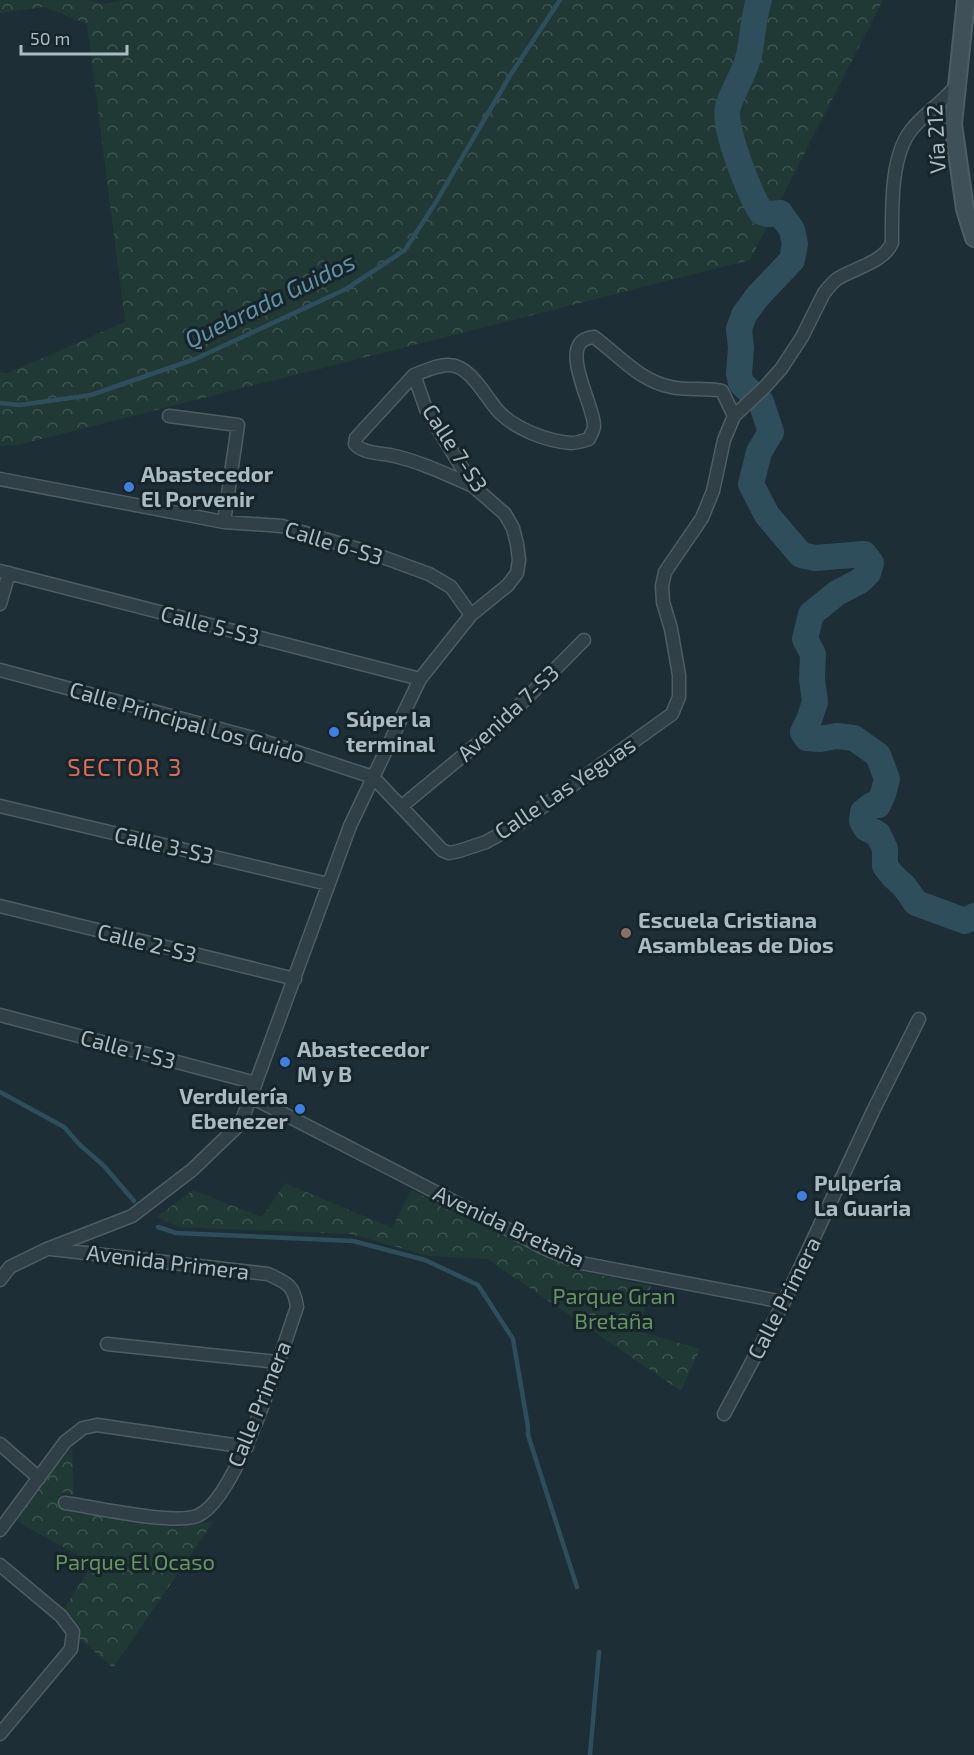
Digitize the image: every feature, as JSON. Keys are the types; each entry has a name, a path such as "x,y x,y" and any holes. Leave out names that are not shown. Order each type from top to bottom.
{"main road":[{"name":"Vía 212","path":"966,0 953,124 965,209 974,238"}],"street":[{"name":"Calle Las Yeguas","path":"373,777 442,850 449,853 459,851 486,842 520,823 672,714 679,697 679,675 671,629 663,602 662,586 665,572 702,518 713,491 724,440 734,416 781,369 802,338 824,293 835,280 889,251 892,243 894,180 901,149 910,130 956,86"},
{"name":"Calle 7-S3","path":"373,777 420,679 471,615 508,585 517,573 519,561 518,544 513,528 505,514 473,486 426,409 414,375 450,365 461,368 475,380 499,412 516,426 548,439 572,443 589,439 594,427 581,384 576,356 579,343 583,339 594,337 638,374 670,387 722,391 734,416"},
{"path":"414,375 356,438 355,444 365,450 429,466 473,486"},
{"path":"169,417 238,425 224,522"},
{"name":"Calle 6-S3","path":"0,479 224,522 282,526 377,555 429,574 451,587 471,615"},
{"path":"0,604 4,572"},
{"name":"Calle 5-S3","path":"4,572 420,679"},
{"name":"Avenida 7-S3","path":"402,806 500,725 584,640"},
{"name":"Calle Principal Los Guido","path":"0,670 257,739 373,777"},
{"path":"0,1280 5,1266 132,1216 192,1170 240,1124 350,826 373,777"},
{"name":"Calle 3-S3","path":"0,806 328,884"},
{"name":"Calle 2-S3","path":"0,906 295,979"},
{"name":"Calle 1-S3","path":"0,1015 256,1083"},
{"name":"Calle Primera","path":"724,1414 784,1302 873,1111 919,1019"},
{"name":"Avenida Bretaña","path":"251,1097 548,1250 581,1263 784,1302"},
{"name":"Avenida Primera","path":"47,1248 268,1274 287,1283"},
{"name":"Calle Primera","path":"65,1503 163,1518 197,1516 207,1509 223,1491 247,1447 297,1307 295,1294 287,1283"},
{"path":"107,1344 277,1362"},
{"path":"0,1530 65,1442 83,1428 97,1425 247,1447"},
{"path":"0,1444 39,1478"},
{"path":"0,1565 61,1616 74,1632 71,1649 0,1734"}],"green space":[{"path":"0,0 88,0 105,4 121,0 883,0 750,260 18,445 0,446 0,372 8,373 125,322 87,24 44,7 0,13"},
{"name":"Parque Gran Bretaña","path":"285,1183 392,1228 411,1190 577,1270 651,1286 639,1331 700,1349 681,1391 487,1259 429,1256 351,1234 177,1227 157,1217 193,1190 262,1217"},
{"name":"Parque El Ocaso","path":"72,1447 74,1495 63,1492 58,1504 177,1527 214,1521 113,1668 79,1638 76,1625 63,1610 93,1563 25,1526 15,1518"}],"waterway":[{"name":"Quebrada Guidos","path":"0,403 20,405 91,395 195,359 346,289 405,250 511,74 560,0"},
{"path":"759,0 747,62 728,107 727,116 733,144 744,176 761,212 780,213 792,230 795,244 792,260 757,297 744,315 739,329 741,383 761,402 771,432 759,452 751,484 767,515 801,555 815,558 864,554 871,563 868,573 860,581 837,593 811,614 805,639 813,654 812,679 815,702 803,732 807,738 820,739 836,736 854,738 878,755 887,779 878,805 872,805 863,812 862,821 866,828 878,834 885,849 885,866 916,903 965,921 974,916"},
{"path":"0,1092 64,1127 104,1166 134,1201"},
{"path":"158,1227 176,1233 353,1241 425,1260 478,1285 513,1339 528,1435 577,1587"},
{"path":"590,1755 599,1652"}],"place":[{"name":"Abastecedor El Porvenir","path":"129,487"},
{"name":"Súper la terminal","path":"334,732"},
{"name":"Escuela Cristiana Asambleas de Dios","path":"626,933"},
{"name":"Abastecedor M y B","path":"285,1062"},
{"name":"Verdulería Ebenezer","path":"300,1109"},
{"name":"Pulpería La Guaria","path":"802,1196"}],"district":[{"name":"SECTOR 3","path":"125,768"}]}
